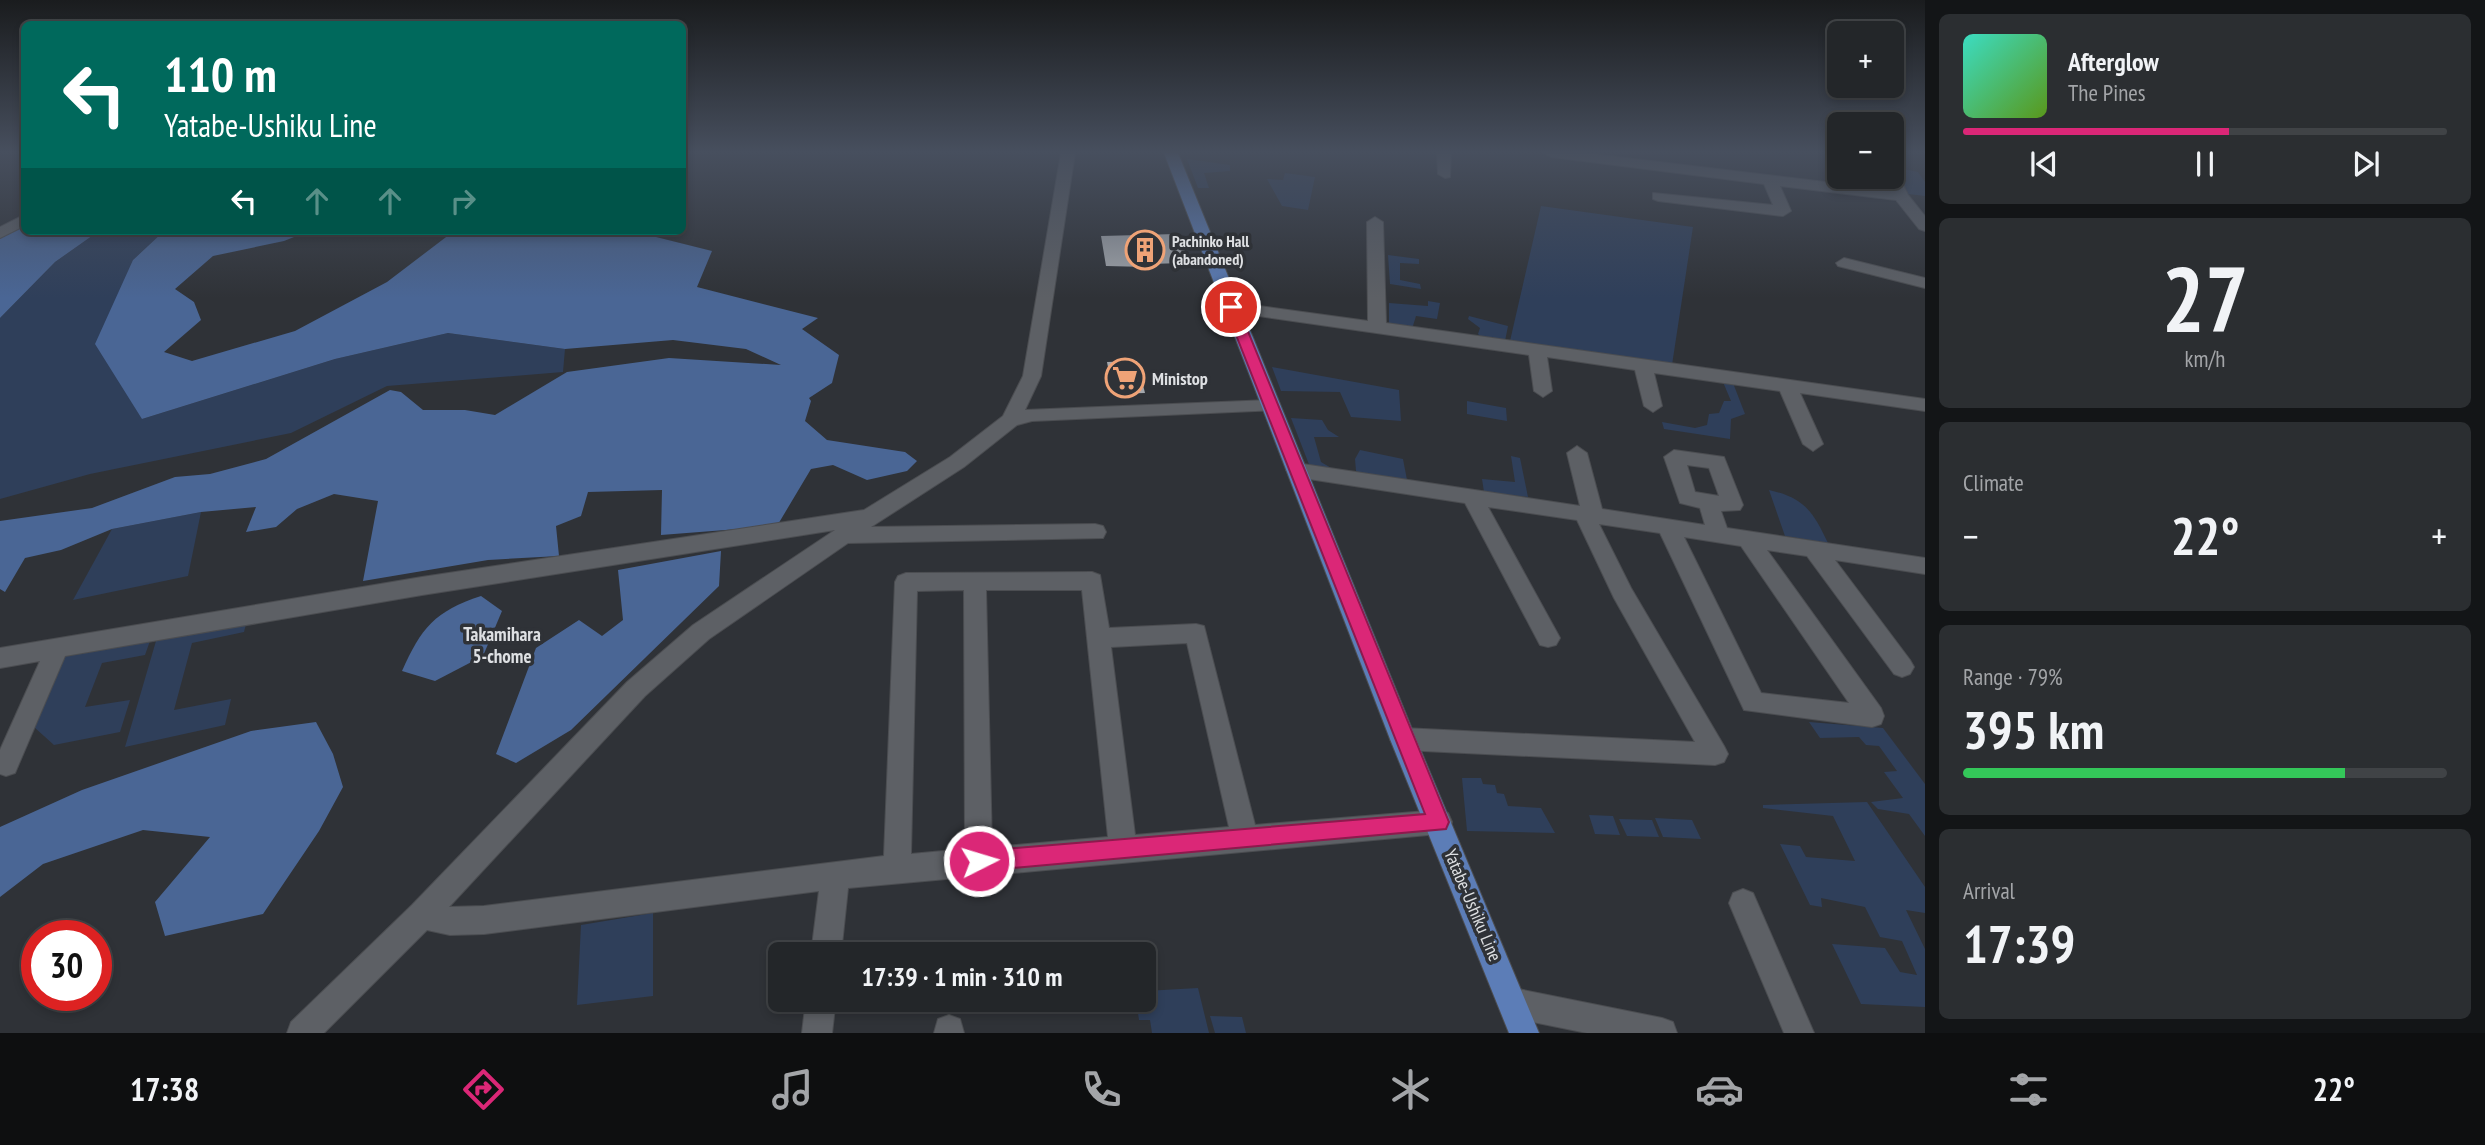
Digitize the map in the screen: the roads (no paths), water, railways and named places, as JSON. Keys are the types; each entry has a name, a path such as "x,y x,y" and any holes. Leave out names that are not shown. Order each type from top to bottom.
{"main road":[{"name":"Yatabe-Ushiku Line","path":"1190,201 1403,739 1524,1033"}],"street":[{"path":"302,1033 422,915 636,689 701,632 870,517 957,462 1011,419 1032,376 1060,201"},
{"path":"1701,201 1783,211 1779,201"},
{"path":"1905,201 1925,226"},
{"path":"0,233 21,222"},
{"path":"1375,222 1377,327"},
{"path":"1844,263 1925,283"},
{"path":"1231,307 1925,405"},
{"path":"1537,350 1543,391"},
{"path":"1643,365 1653,406"},
{"path":"1787,385 1813,444"},
{"path":"1011,419 1032,415 1270,406"},
{"path":"1403,739 1715,754 1622,592 1588,515 1577,453"},
{"path":"1296,470 1925,566"},
{"path":"1472,497 1548,638"},
{"path":"1708,502 1719,535"},
{"path":"0,658 422,586 870,517"},
{"path":"1668,527 1753,703 1872,716 1748,539"},
{"path":"845,535 1095,532"},
{"path":"1814,549 1902,667"},
{"path":"897,868 906,582 1092,581 1123,848"},
{"path":"975,582 979,861"},
{"path":"1098,638 1196,633 1245,838"},
{"path":"6,765 57,648"},
{"path":"422,915 450,921 484,920 897,868 1439,822"},
{"path":"827,942 835,875"},
{"path":"1743,903 1799,1033"},
{"path":"1513,1003 1662,1033"},
{"path":"817,1033 819,1012"}],"place":[{"name":"Pachinko Hall (abandoned)","path":"1145,250"},
{"name":"Ministop","path":"1125,378"}],"district":[{"name":"Takamihara 5-chome","path":"502,645"}]}
